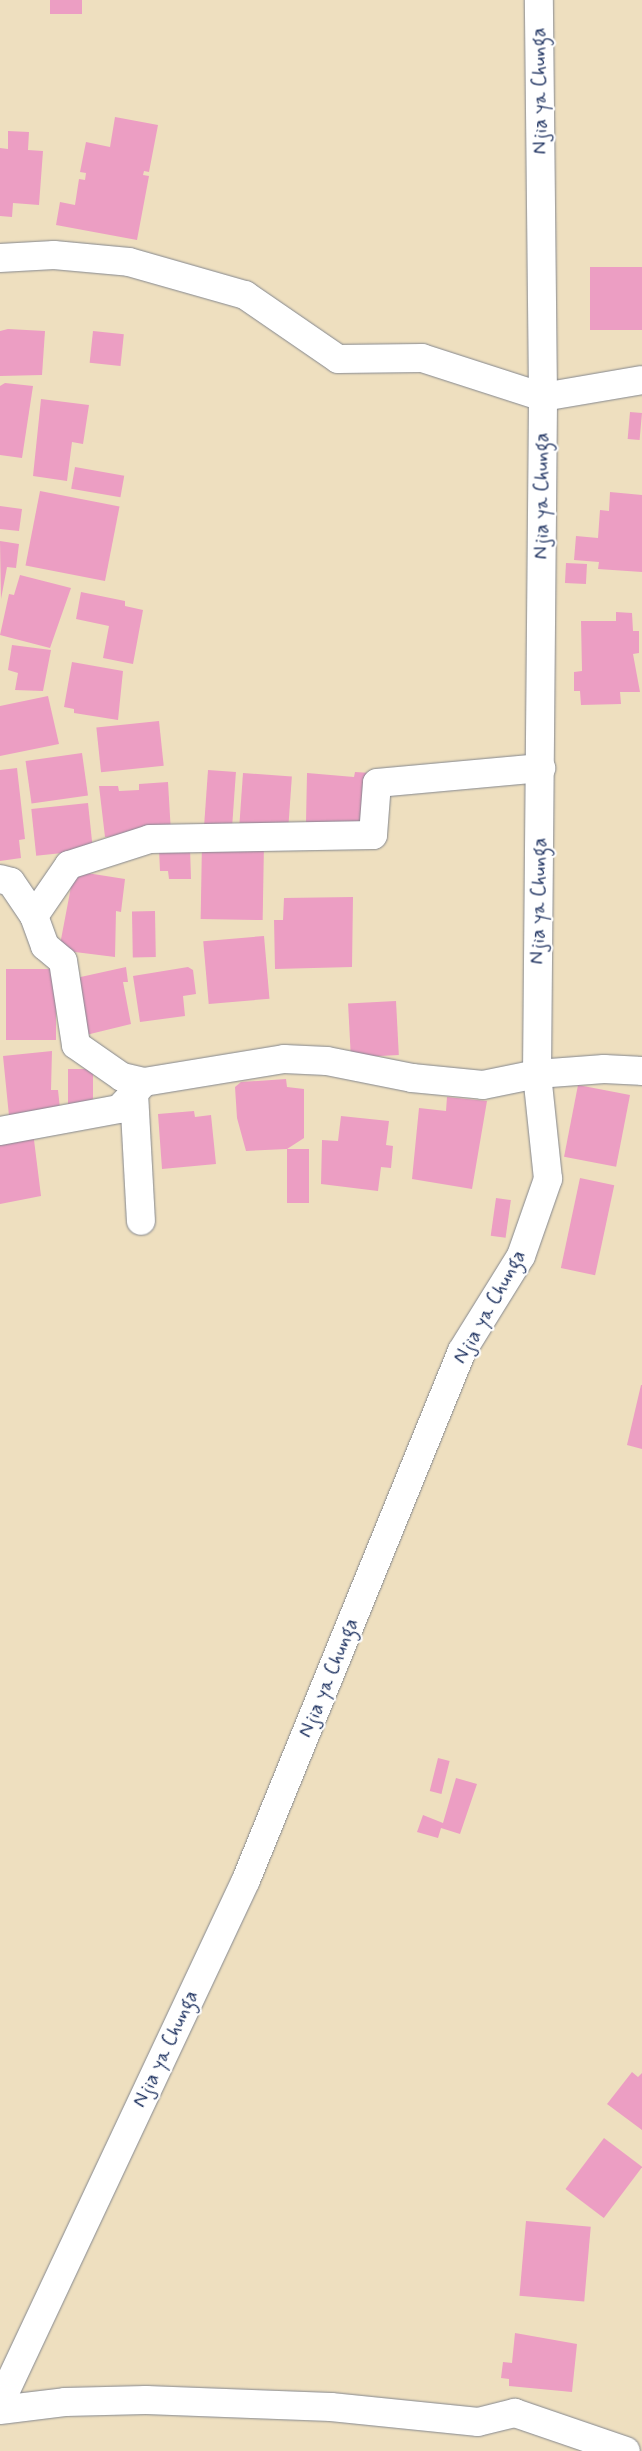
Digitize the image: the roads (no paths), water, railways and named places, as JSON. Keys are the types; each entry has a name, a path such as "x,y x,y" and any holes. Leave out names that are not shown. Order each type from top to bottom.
{"street":[{"name":"Njia ya Chunga","path":"0,2403 246,1880 462,1350 521,1256 548,1179 537,1074 543,397 539,0"},
{"path":"0,258 54,255 129,262 245,295 338,359 422,358 543,397 642,380"},
{"path":"34,916 69,865 150,839 373,834 377,783 541,768"},
{"path":"0,879 10,882 34,916 45,946 63,961 76,1045 139,1087"},
{"path":"0,1131 119,1109 139,1087 284,1059 483,1085 537,1074 604,1069 642,1071"},
{"path":"139,1087 141,1220"},
{"path":"0,2410 65,2402 146,2400 331,2407 478,2422 515,2413 626,2451"}]}
